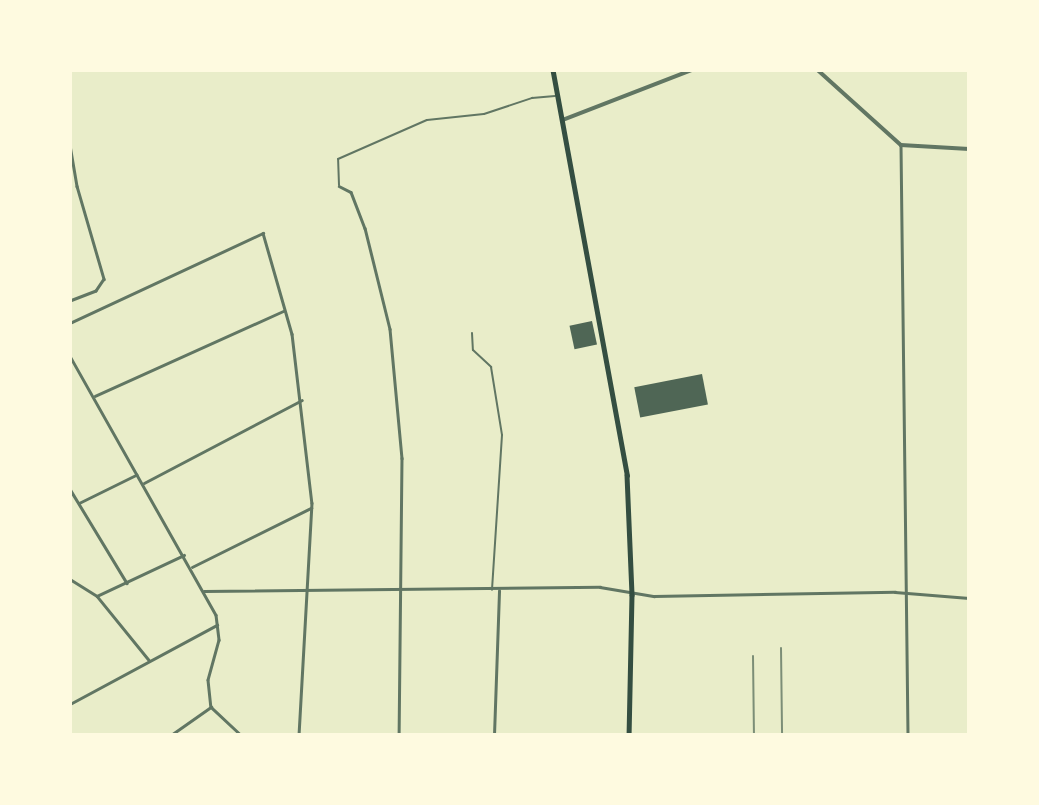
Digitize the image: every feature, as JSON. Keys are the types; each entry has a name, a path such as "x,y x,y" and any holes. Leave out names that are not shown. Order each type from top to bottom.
{"main road":[{"path":"553,70 627,475 632,595 630,734"}],"street":[{"path":"563,120 692,70"},
{"path":"818,70 901,145 969,149"},
{"path":"70,145 71,171 104,279 96,291 70,300"},
{"path":"901,145 904,596 908,735"},
{"path":"339,186 351,192 366,228 390,329 402,458 399,735"},
{"path":"70,323 263,233 283,312 292,334 302,400 311,509 299,735"},
{"path":"95,396 283,312"},
{"path":"70,356 204,591 218,625 219,640 208,680 211,707 241,735"},
{"path":"143,483 302,400"},
{"path":"79,503 137,474"},
{"path":"70,489 127,583"},
{"path":"70,501 75,498"},
{"path":"191,567 311,509"},
{"path":"97,596 184,555"},
{"path":"70,579 97,596 149,660"},
{"path":"204,591 600,587 632,595 969,598"},
{"path":"495,735 499,590"},
{"path":"70,704 218,625"},
{"path":"171,735 211,707"}],"lane":[{"path":"339,186 338,159 427,120 484,114 532,98 558,96"},
{"path":"472,333 473,350 491,368 502,435 492,590"}],"building":[{"path":"592,321 597,344 574,349 570,326"},
{"path":"702,374 708,404 640,418 634,387"}],"railway":[{"path":"781,648 782,735"},
{"path":"753,656 754,735"}]}
